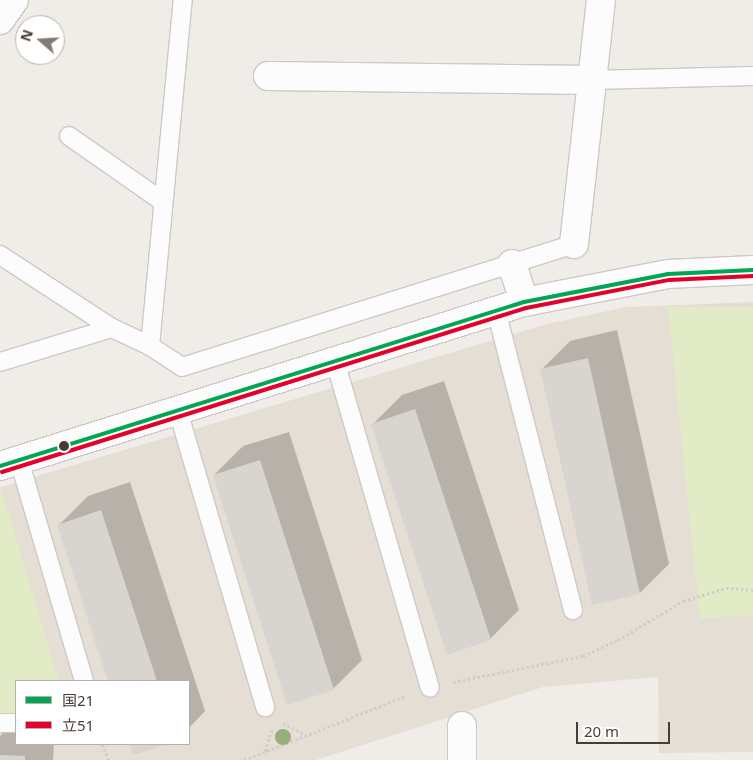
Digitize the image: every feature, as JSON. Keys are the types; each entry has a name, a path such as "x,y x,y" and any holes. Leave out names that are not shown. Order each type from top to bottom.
{"street":[{"path":"0,20 14,0"},
{"path":"574,244 601,0"},
{"path":"268,76 592,80"},
{"path":"512,264 524,302"},
{"path":"10,463 524,302 668,274 753,270"},
{"path":"462,726 462,760"}],"lane":[{"path":"150,346 162,201 183,0"},
{"path":"592,80 753,76"},
{"path":"69,136 162,201"},
{"path":"0,254 112,328 150,346 182,367 574,244"},
{"path":"496,310 573,610"},
{"path":"0,362 112,328"},
{"path":"335,361 430,687"},
{"path":"178,411 265,707"},
{"path":"10,463 84,680"},
{"path":"0,723 15,723"}],"path":[{"path":"244,760 430,687 582,656 618,640 683,601 726,588 753,590"},
{"path":"265,752 272,726"},
{"path":"102,745 109,760"}],"shaded area":[{"path":"753,302 753,752 659,753 658,677 543,687 316,760 0,760 0,487 547,324 626,307"}],"green space":[{"path":"668,307 753,307 753,615 700,618"},
{"path":"0,486 59,680 15,680 15,717 0,716"}],"building":[{"path":"588,358 640,594 592,605 540,369"},
{"path":"415,409 491,640 447,655 371,424"},
{"path":"260,460 334,690 287,705 213,475"},
{"path":"101,510 157,680 108,680 57,525"},
{"path":"129,745 165,745 133,755"},
{"path":"0,755 25,756 25,760 0,760"}],"transit line":[{"name":"国21","path":"0,466 524,302 668,274 753,270"},
{"name":"立51","path":"2,472 526,308 669,280 753,276"}]}
